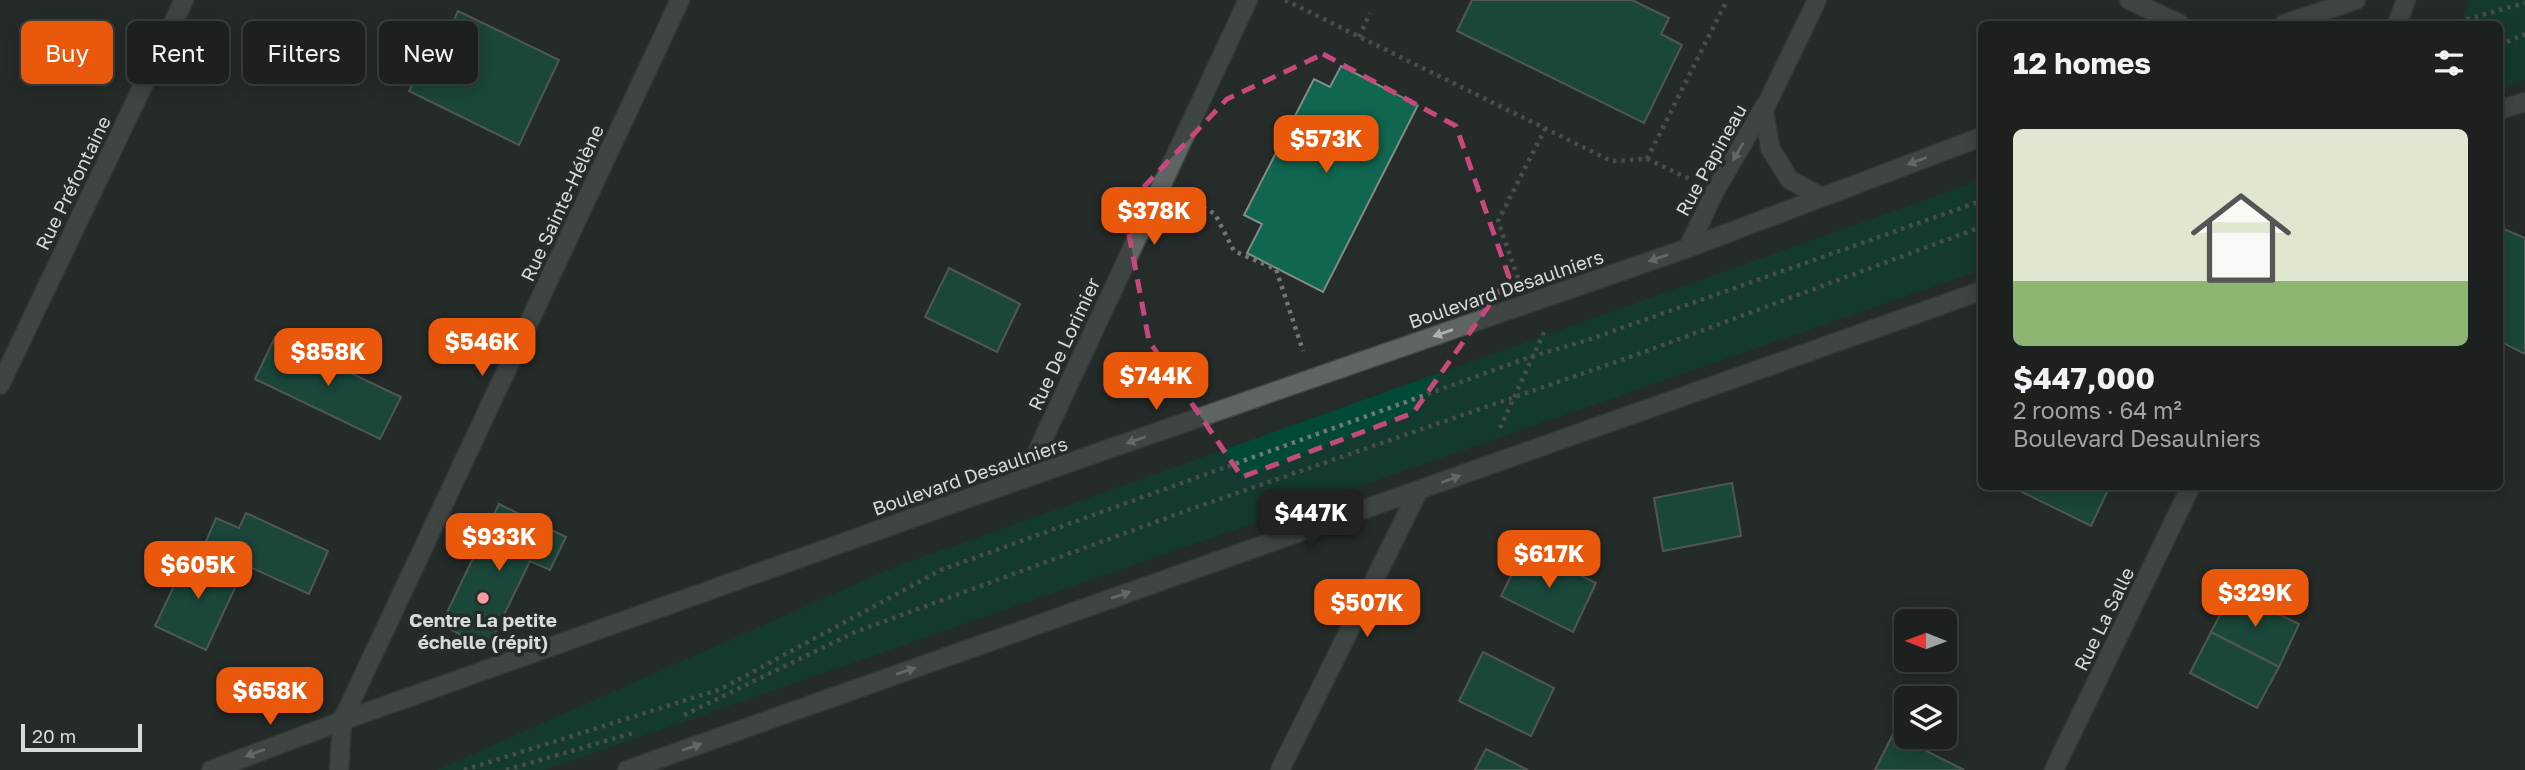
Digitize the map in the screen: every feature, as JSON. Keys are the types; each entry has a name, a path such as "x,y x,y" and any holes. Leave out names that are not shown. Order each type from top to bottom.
{"street":[{"name":"Rue Préfontaine","path":"0,385 184,0"},
{"name":"Rue Sainte-Hélène","path":"339,770 342,721 680,0"},
{"name":"Rue De Lorimier","path":"1025,478 1248,0"},
{"name":"Rue Papineau","path":"1817,0 1764,110 1770,148 1790,180 1822,197"},
{"path":"2129,0 2174,21"},
{"path":"2293,21 2356,0"},
{"path":"2398,21 2406,0"},
{"name":"Rue Papineau","path":"1688,248 1715,191 1772,93"},
{"path":"2503,109 2525,102"},
{"name":"Boulevard Desaulniers","path":"211,770 1025,478 1688,248 1978,138"},
{"path":"627,770 1978,292"},
{"path":"1280,770 1419,490"},
{"name":"Rue La Salle","path":"2054,770 2189,490"}],"path":[{"path":"1285,0 1611,162 1647,159 1715,191"},
{"path":"1647,159 1727,0"},
{"path":"2461,21 2525,3"},
{"path":"1359,37 1370,13"},
{"path":"2503,43 2525,34"},
{"path":"1527,304 1497,221 1545,129"},
{"path":"1162,184 1216,214 1234,251 1276,269 1312,379"},
{"path":"464,770 721,689 940,570 1533,356 1585,341 1978,202"},
{"path":"672,720 719,700 855,632 1191,509 1636,355 1978,228"},
{"path":"1483,467 1561,292"},
{"path":"506,770 635,733"}],"highlighted area":[{"path":"1323,54 1456,126 1509,277 1413,413 1242,477 1149,341 1124,208 1227,99"}],"green space":[{"path":"2469,0 2525,0 2525,80 2503,88 2503,21 2461,21"},
{"path":"1978,181 1978,271 545,770 437,770 897,566"}],"building":[{"path":"1472,0 1632,0 1669,18 1661,34 1682,45 1644,123 1457,31"},
{"path":"458,11 559,60 519,145 409,91 412,84 478,84 478,21 453,21"},
{"path":"1341,66 1418,105 1323,292 1247,253 1262,224 1244,215 1314,79 1330,87"},
{"path":"2503,229 2525,238 2525,354 2503,343"},
{"path":"949,268 1020,304 997,352 925,317"},
{"path":"275,337 401,397 380,439 255,379"},
{"path":"1732,483 1741,536 1663,551 1654,498"},
{"path":"2020,490 2108,490 2091,526"},
{"name":"Centre La petite échelle (répit)","path":"499,504 566,537 550,570 530,561 488,648 441,625"},
{"path":"246,513 328,551 309,594 204,546 216,518 239,528"},
{"path":"1525,548 1596,583 1573,632 1501,596"},
{"path":"190,552 241,575 206,650 155,626"},
{"path":"2232,592 2299,624 2279,667 2211,632"},
{"path":"2211,632 2279,667 2257,708 2190,673"},
{"path":"1483,652 1554,688 1531,736 1459,701"},
{"path":"1893,734 1894,749 1923,749 1964,770 1875,770"},
{"path":"1486,749 1528,770 1475,770"}],"place":[{"name":"Centre La petite échelle (répit)","path":"483,598"}]}
